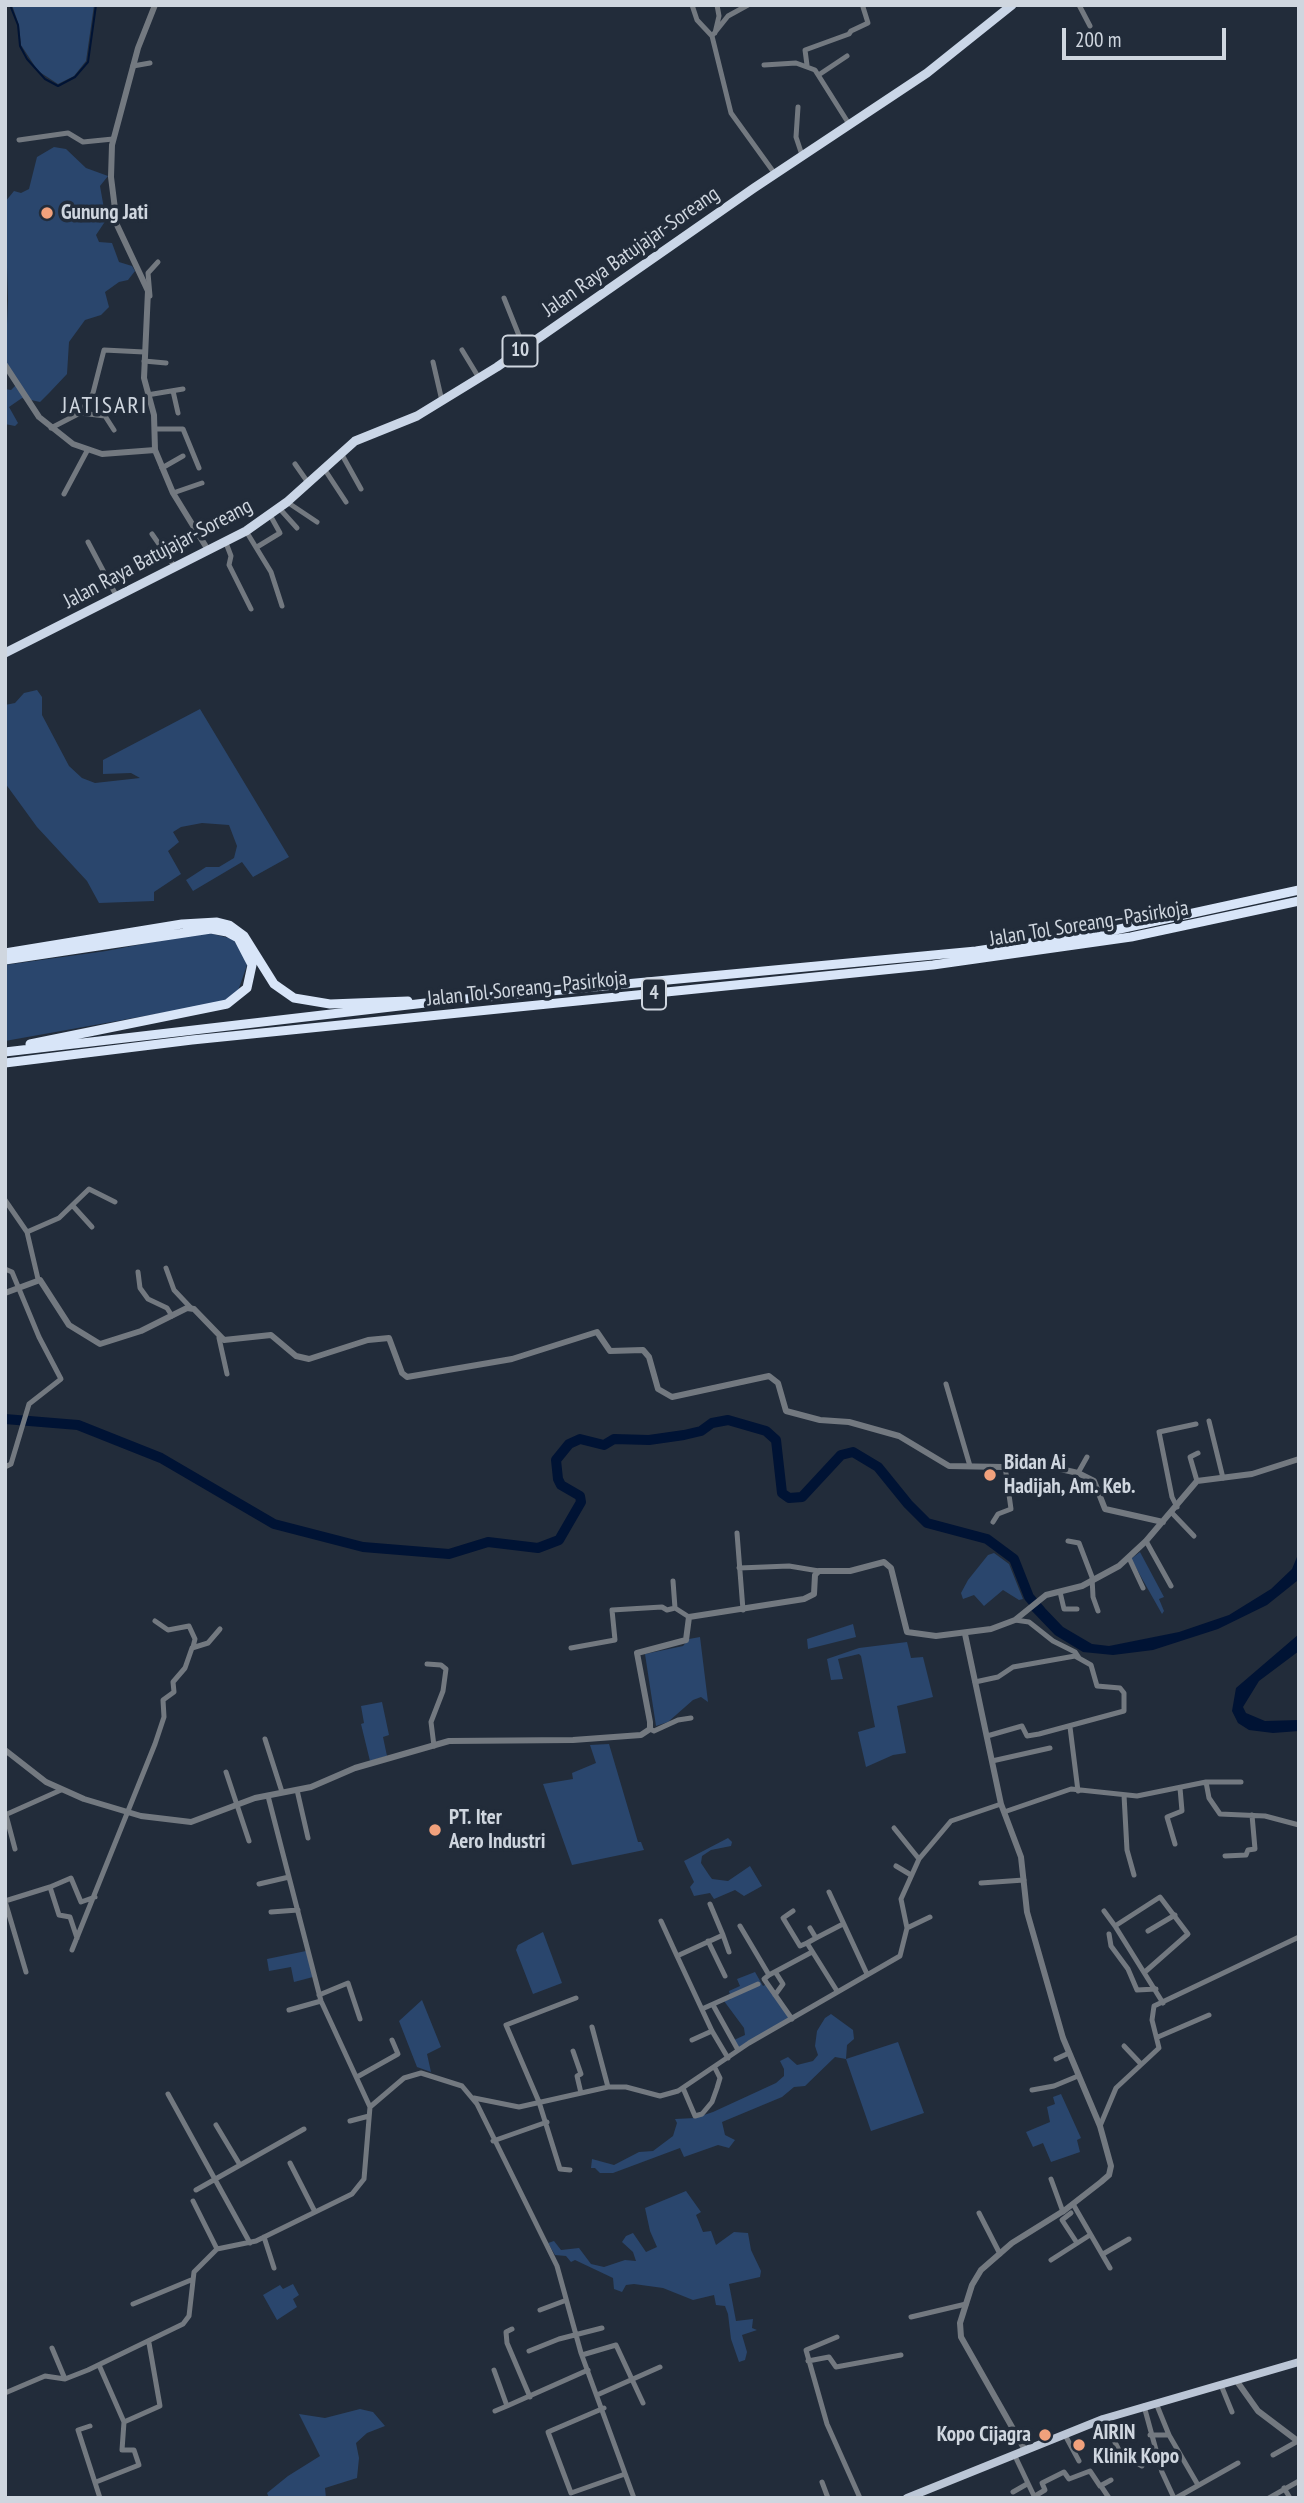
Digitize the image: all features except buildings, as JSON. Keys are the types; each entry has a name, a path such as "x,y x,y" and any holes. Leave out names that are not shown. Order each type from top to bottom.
{"highway":[{"name":"Jalan Raya Batujajar-Soreang","path":"5,653 117,597 172,563 226,543 246,531 288,502 355,441 398,425 479,378 802,155 927,73 1012,5"},
{"name":"Jalan Tol Soreang–Pasirkoja","path":"5,1052 434,1002 976,950 1127,928 1299,890"},
{"name":"Jalan Tol Soreang–Pasirkoja","path":"5,1063 192,1040 933,965 1131,937 1299,901"},
{"path":"5,953 182,924 217,922 229,925 244,936 274,985 294,998 330,1004 434,1002"},
{"path":"5,960 211,929 227,932 238,938 252,965 247,989 227,1004 40,1040 19,1049"}],"main road":[{"path":"907,2498 1103,2419 1299,2362"}],"street":[{"path":"149,299 145,280 117,225 110,161 113,139 133,66 155,5"},
{"path":"692,5 697,20 714,34"},
{"path":"717,5 719,16 714,34 731,113 775,174"},
{"path":"728,5 732,13"},
{"path":"714,34 732,13 748,5"},
{"path":"1079,5 1090,26"},
{"path":"807,65 805,50 849,34 851,30 869,22 863,7"},
{"path":"820,74 847,56"},
{"path":"133,66 150,63"},
{"path":"765,65 807,65 820,74 849,124"},
{"path":"799,107 796,136 802,155"},
{"path":"19,140 68,133 83,142 113,139"},
{"path":"158,262 148,273 149,299 144,352 147,395 155,429 155,450 173,493 208,550"},
{"path":"504,298 524,348"},
{"path":"51,428 80,413 93,393 104,350 144,352"},
{"path":"462,350 479,378"},
{"path":"144,361 166,363"},
{"path":"433,362 442,401"},
{"path":"5,365 24,396 51,428 87,451 117,455 155,450"},
{"path":"147,395 183,390"},
{"path":"173,391 178,413"},
{"path":"105,416 120,401"},
{"path":"80,413 105,416"},
{"path":"105,416 114,430"},
{"path":"155,429 183,429 199,468"},
{"path":"64,494 87,451"},
{"path":"341,453 361,489"},
{"path":"162,468 183,456"},
{"path":"295,464 309,484"},
{"path":"325,470 346,502"},
{"path":"173,493 202,482"},
{"path":"288,502 317,522"},
{"path":"279,508 297,528"},
{"path":"257,547 280,533 269,514"},
{"path":"246,531 271,572 282,606"},
{"path":"152,534 172,563"},
{"path":"88,542 117,597"},
{"path":"226,543 231,557 229,565 251,609"},
{"path":"27,1232 59,1218 89,1189 115,1202"},
{"path":"5,1200 27,1232 38,1279 50,1291 69,1325 100,1344 113,1343 191,1308"},
{"path":"73,1206 92,1227"},
{"path":"166,1268 174,1290 219,1338 224,1340 271,1335 296,1356 309,1359 368,1340 389,1338 402,1373 411,1378 512,1359 597,1332 610,1352 639,1349 645,1352 655,1383 664,1394 680,1397 769,1376 778,1383 786,1411 820,1420 849,1422 899,1436 938,1462 954,1467 1056,1468 1079,1473 1094,1482 1105,1509 1163,1522"},
{"path":"5,1269 12,1272 17,1288 61,1379 32,1401 25,1415 11,1464 5,1467"},
{"path":"138,1272 140,1288 148,1299 167,1308 172,1316"},
{"path":"5,1293 38,1279"},
{"path":"219,1338 227,1374"},
{"path":"946,1384 970,1466"},
{"path":"1209,1421 1223,1478"},
{"path":"1194,1536 1175,1510 1159,1432 1196,1424"},
{"path":"1197,1482 1190,1457 1198,1453"},
{"path":"1079,1473 1087,1457"},
{"path":"739,1567 789,1566 820,1572 843,1572 886,1563 891,1568 907,1632 922,1636 965,1634 1015,1620 1043,1597 1093,1581 1129,1558 1175,1510 1197,1482 1252,1474 1299,1459"},
{"path":"993,1522 998,1514 1011,1508 1004,1466"},
{"path":"737,1533 743,1610"},
{"path":"1068,1541 1079,1543 1093,1581 1093,1597 1098,1611"},
{"path":"1146,1541 1171,1586"},
{"path":"1129,1558 1143,1588"},
{"path":"571,1648 615,1640 612,1610 654,1606 675,1608 689,1617 810,1598 814,1592 816,1575 820,1572"},
{"path":"673,1581 675,1608"},
{"path":"1060,1592 1064,1609 1077,1609"},
{"path":"650,1729 637,1653 685,1640 689,1617"},
{"path":"1015,1620 1029,1622 1053,1641 1074,1651 1079,1658"},
{"path":"72,1950 130,1812 164,1717 163,1700 174,1692 173,1682 185,1668 193,1647 195,1639 191,1628 168,1630 155,1621"},
{"path":"193,1647 208,1643 220,1629"},
{"path":"965,1634 1002,1808 1020,1851 1027,1912 1069,2053 1100,2126 1111,2171 1063,2212 1000,2254 978,2274 960,2323 961,2337 1025,2450"},
{"path":"975,1682 998,1677 1013,1667 1066,1656 1079,1658 1091,1665 1097,1686 1121,1688 1126,1708 1070,1727 1027,1736 1024,1727 1019,1727 988,1737"},
{"path":"427,1664 441,1665 446,1669 443,1691 430,1723 434,1746"},
{"path":"5,1750 61,1790 130,1812 191,1822 237,1804 311,1787 355,1768 434,1746 463,1740 625,1737 641,1735 650,1729 654,1731 678,1720 691,1718"},
{"path":"1070,1727 1078,1791"},
{"path":"265,1739 282,1792"},
{"path":"992,1761 1050,1748"},
{"path":"226,1772 249,1841"},
{"path":"474,2098 519,2107 608,2087 626,2087 660,2096 683,2088 716,2068 738,2050 900,1956 907,1928 901,1899 919,1859 951,1821 1059,1791 1124,1796 1151,1795 1206,1782 1241,1782"},
{"path":"1206,1782 1209,1798 1218,1813 1252,1815 1299,1825"},
{"path":"1174,1844 1167,1818 1182,1811 1180,1788"},
{"path":"15,1849 5,1815 61,1790"},
{"path":"297,1790 308,1838"},
{"path":"5,2393 47,2376 65,2379 149,2343 187,2321 191,2280 199,2266 217,2249 250,2243 264,2237 352,2194 363,2183 370,2107 320,1998 268,1796"},
{"path":"1124,1796 1127,1850 1134,1875"},
{"path":"1225,1856 1246,1855 1248,1850 1255,1849 1252,1815"},
{"path":"894,1828 919,1859"},
{"path":"896,1866 911,1875"},
{"path":"981,1883 1024,1876"},
{"path":"259,1884 289,1877"},
{"path":"26,1972 5,1901 71,1878 81,1902 95,1897"},
{"path":"50,1887 59,1914 62,1918 70,1917 78,1938"},
{"path":"829,1892 867,1974"},
{"path":"1115,1926 1157,1897 1162,1897 1175,1915 1188,1936 1146,1971"},
{"path":"710,1904 729,1952"},
{"path":"271,1912 298,1910"},
{"path":"793,1911 783,1918 800,1946 843,1924"},
{"path":"1104,1911 1146,1971 1163,2003"},
{"path":"1148,1931 1175,1915"},
{"path":"907,1928 930,1917"},
{"path":"662,1921 712,2031 728,2058"},
{"path":"740,1926 768,1975"},
{"path":"810,1928 816,1938"},
{"path":"1109,1934 1111,1946 1128,1969 1137,1990 1156,1989"},
{"path":"677,1956 723,1935"},
{"path":"1100,2126 1118,2085 1159,2048 1151,2010 1299,1937"},
{"path":"708,1941 725,1976"},
{"path":"807,1943 837,1991"},
{"path":"792,2019 764,1979 812,1952"},
{"path":"775,1995 783,1984 776,1973"},
{"path":"289,2010 348,1983 360,2019"},
{"path":"702,2009 758,1984"},
{"path":"570,2170 560,2169 547,2122 506,2025 576,1998"},
{"path":"713,2005 738,2050"},
{"path":"1158,2037 1209,2015"},
{"path":"592,2027 608,2087"},
{"path":"692,2040 712,2031"},
{"path":"357,2077 397,2055 392,2040"},
{"path":"1124,2046 1141,2064"},
{"path":"573,2051 581,2074 576,2076 581,2093"},
{"path":"1056,2059 1069,2053"},
{"path":"683,2088 695,2116 702,2114 712,2102 718,2088 720,2078 716,2068"},
{"path":"370,2107 404,2078 415,2074 458,2084 474,2098 557,2266 564,2301 582,2356 604,2408 634,2498"},
{"path":"1032,2090 1054,2086 1079,2076"},
{"path":"168,2094 250,2243"},
{"path":"350,2121 369,2116"},
{"path":"493,2141 547,2122"},
{"path":"216,2125 240,2165"},
{"path":"196,2190 304,2129"},
{"path":"290,2163 315,2212"},
{"path":"1051,2179 1063,2212"},
{"path":"193,2201 217,2249"},
{"path":"1073,2204 1110,2268"},
{"path":"979,2213 1000,2254"},
{"path":"1071,2213 1062,2220 1077,2243"},
{"path":"1051,2260 1090,2235"},
{"path":"264,2237 274,2268"},
{"path":"1103,2254 1129,2239"},
{"path":"133,2304 191,2280"},
{"path":"540,2310 564,2301"},
{"path":"911,2317 966,2304"},
{"path":"529,2351 602,2328"},
{"path":"512,2329 506,2332 507,2343 530,2397"},
{"path":"837,2337 807,2348 808,2361 827,2424 860,2498"},
{"path":"124,2422 160,2406 149,2343"},
{"path":"582,2356 616,2345 643,2403"},
{"path":"52,2348 65,2379"},
{"path":"808,2361 829,2357 836,2367 901,2356"},
{"path":"96,2482 139,2466 134,2450 122,2450 124,2422 99,2365"},
{"path":"597,2395 660,2367"},
{"path":"494,2370 507,2406"},
{"path":"495,2411 588,2370"},
{"path":"1236,2380 1258,2411 1298,2441 1273,2455"},
{"path":"1221,2385 1232,2412"},
{"path":"1156,2403 1169,2435 1198,2485"},
{"path":"1144,2406 1150,2435 1175,2498 1238,2463"},
{"path":"604,2408 548,2431 571,2493 625,2474"},
{"path":"1103,2419 1121,2454 1142,2466"},
{"path":"90,2426 78,2430 100,2498"},
{"path":"1065,2435 1079,2461"},
{"path":"1150,2435 1169,2435"},
{"path":"1014,2454 1035,2497 1045,2490 1042,2483 1064,2472 1069,2479 1090,2471 1110,2498"},
{"path":"1101,2486 1111,2480"},
{"path":"1269,2498 1299,2481"},
{"path":"822,2482 828,2498"},
{"path":"1013,2491 1027,2484"},
{"path":"1284,2488 1290,2498"},
{"path":"582,2489 584,2498"}],"shaded area":[{"path":"12,5 94,5 86,61 74,76 58,84 38,71 21,45 19,25"},
{"path":"54,147 66,149 86,168 108,176 100,186 106,220 96,235 99,242 112,243 119,262 132,266 135,271 128,280 119,282 105,292 109,307 101,315 85,320 69,342 67,374 40,402 22,398 9,407 18,423 15,426 5,424 5,389 11,390 17,384 11,369 5,372 8,300 5,202 14,191 21,193 29,189 37,157"},
{"path":"37,690 42,697 42,715 69,766 82,778 95,783 140,778 131,773 103,774 103,760 200,709 289,857 253,877 242,862 193,891 186,880 206,867 219,867 234,858 237,846 229,825 202,823 181,827 173,832 179,842 168,851 181,874 154,892 154,901 99,903 87,881 37,827 5,783 5,705 15,703 24,693"},
{"path":"205,932 233,939 247,965 238,991 223,1002 5,1041 5,965 106,951"},
{"path":"1140,1552 1164,1597 1159,1599 1164,1611 1162,1614 1131,1559"},
{"path":"1299,1552 1297,1581 1267,1605 1218,1629 1153,1650 1113,1655 1083,1652 1055,1635 1031,1610 1040,1603 1063,1627 1092,1644 1109,1646 1179,1632 1229,1615 1271,1589 1292,1569"},
{"path":"994,1553 1009,1564 1023,1599 1019,1600 1003,1590 984,1606 974,1595 963,1599 961,1593 968,1580 988,1555"},
{"path":"853,1624 856,1637 808,1649 807,1639"},
{"path":"1299,1634 1299,1651 1259,1681 1243,1707 1246,1713 1265,1721 1299,1720 1299,1731 1273,1733 1249,1730 1238,1723 1232,1711 1236,1688"},
{"path":"700,1637 708,1702 701,1697 693,1700 668,1722 656,1726 645,1654 683,1646 689,1639"},
{"path":"907,1642 911,1658 923,1657 933,1697 897,1706 906,1753 893,1755 866,1767 858,1732 875,1727 861,1656 859,1654 838,1659 843,1679 831,1680 827,1659 859,1648"},
{"path":"382,1702 389,1735 383,1737 387,1756 370,1761 361,1724 364,1723 361,1706"},
{"path":"609,1744 638,1842 641,1842 644,1850 572,1865 543,1784 573,1779 572,1773 596,1763 590,1745"},
{"path":"728,1838 732,1842 731,1846 711,1850 702,1856 701,1863 709,1875 712,1879 728,1881 750,1866 762,1886 744,1896 735,1890 714,1899 710,1893 694,1896 690,1887 694,1882 684,1861"},
{"path":"543,1932 562,1983 533,1994 516,1950 518,1945"},
{"path":"306,1951 313,1977 294,1982 291,1967 269,1971 267,1959"},
{"path":"755,1972 763,1986 769,1983 791,2017 738,2048 734,2040 745,2035 744,2028 724,2001 731,1999 729,1991 740,1986 737,1979"},
{"path":"422,2000 441,2047 427,2054 431,2072 417,2067 399,2021"},
{"path":"831,2014 853,2030 854,2039 847,2045 846,2059 835,2057 805,2086 794,2087 782,2097 722,2122 725,2135 735,2140 729,2148 718,2145 684,2157 680,2148 613,2173 600,2173 591,2168 592,2159 614,2165 639,2152 653,2151 673,2136 677,2123 675,2119 695,2118 713,2112 776,2083 784,2076 780,2061 788,2057 797,2065 813,2061 818,2055 815,2046 817,2031"},
{"path":"898,2042 924,2113 871,2131 846,2059"},
{"path":"1061,2094 1081,2138 1077,2140 1080,2152 1051,2162 1043,2143 1033,2147 1026,2132 1050,2122 1047,2107 1055,2104 1053,2097"},
{"path":"686,2191 701,2212 696,2215 703,2232 711,2231 716,2245 734,2232 748,2233 751,2250 761,2271 760,2277 729,2284 736,2321 753,2319 752,2328 757,2330 742,2335 747,2352 745,2360 739,2362 731,2339 728,2314 725,2306 716,2305 714,2295 693,2300 663,2288 634,2284 626,2285 622,2292 614,2289 613,2278 575,2260 571,2262 566,2256 555,2255 548,2243 554,2241 561,2250 579,2248 591,2264 604,2267 625,2260 636,2261 633,2252 622,2242 626,2236 633,2233 646,2252 657,2247 645,2208"},
{"path":"293,2284 299,2295 293,2299 297,2307 277,2320 263,2295 280,2285 283,2289"},
{"path":"360,2409 373,2412 385,2426 367,2433 356,2443 359,2458 357,2478 325,2488 326,2498 269,2498 267,2493 320,2456 299,2414 325,2418"}],"waterway":[{"path":"10,5 18,25 20,46 27,59 45,79 58,86 75,77 88,62 96,5"},
{"path":"5,1419 78,1425 161,1458 274,1524 363,1547 449,1554 488,1542 538,1548 559,1540 581,1502 580,1496 561,1485 558,1479 556,1460 569,1444 580,1439 604,1445 614,1439 649,1440 684,1435 701,1431 712,1423 728,1420 766,1431 776,1440 782,1493 789,1498 802,1497 841,1455 853,1452 878,1467 927,1523 987,1539 1014,1559 1029,1597 1040,1610"}],"place":[{"name":"Gunung Jati","path":"47,213"},
{"name":"Bidan Ai Hadijah, Am. Keb.","path":"990,1475"},
{"name":"PT. Iter Aero Industri","path":"435,1830"},
{"name":"Kopo Cijagra","path":"1045,2435"},
{"name":"AIRIN Klinik Kopo","path":"1079,2445"}],"district":[{"name":"JATISARI","path":"105,406"}]}
